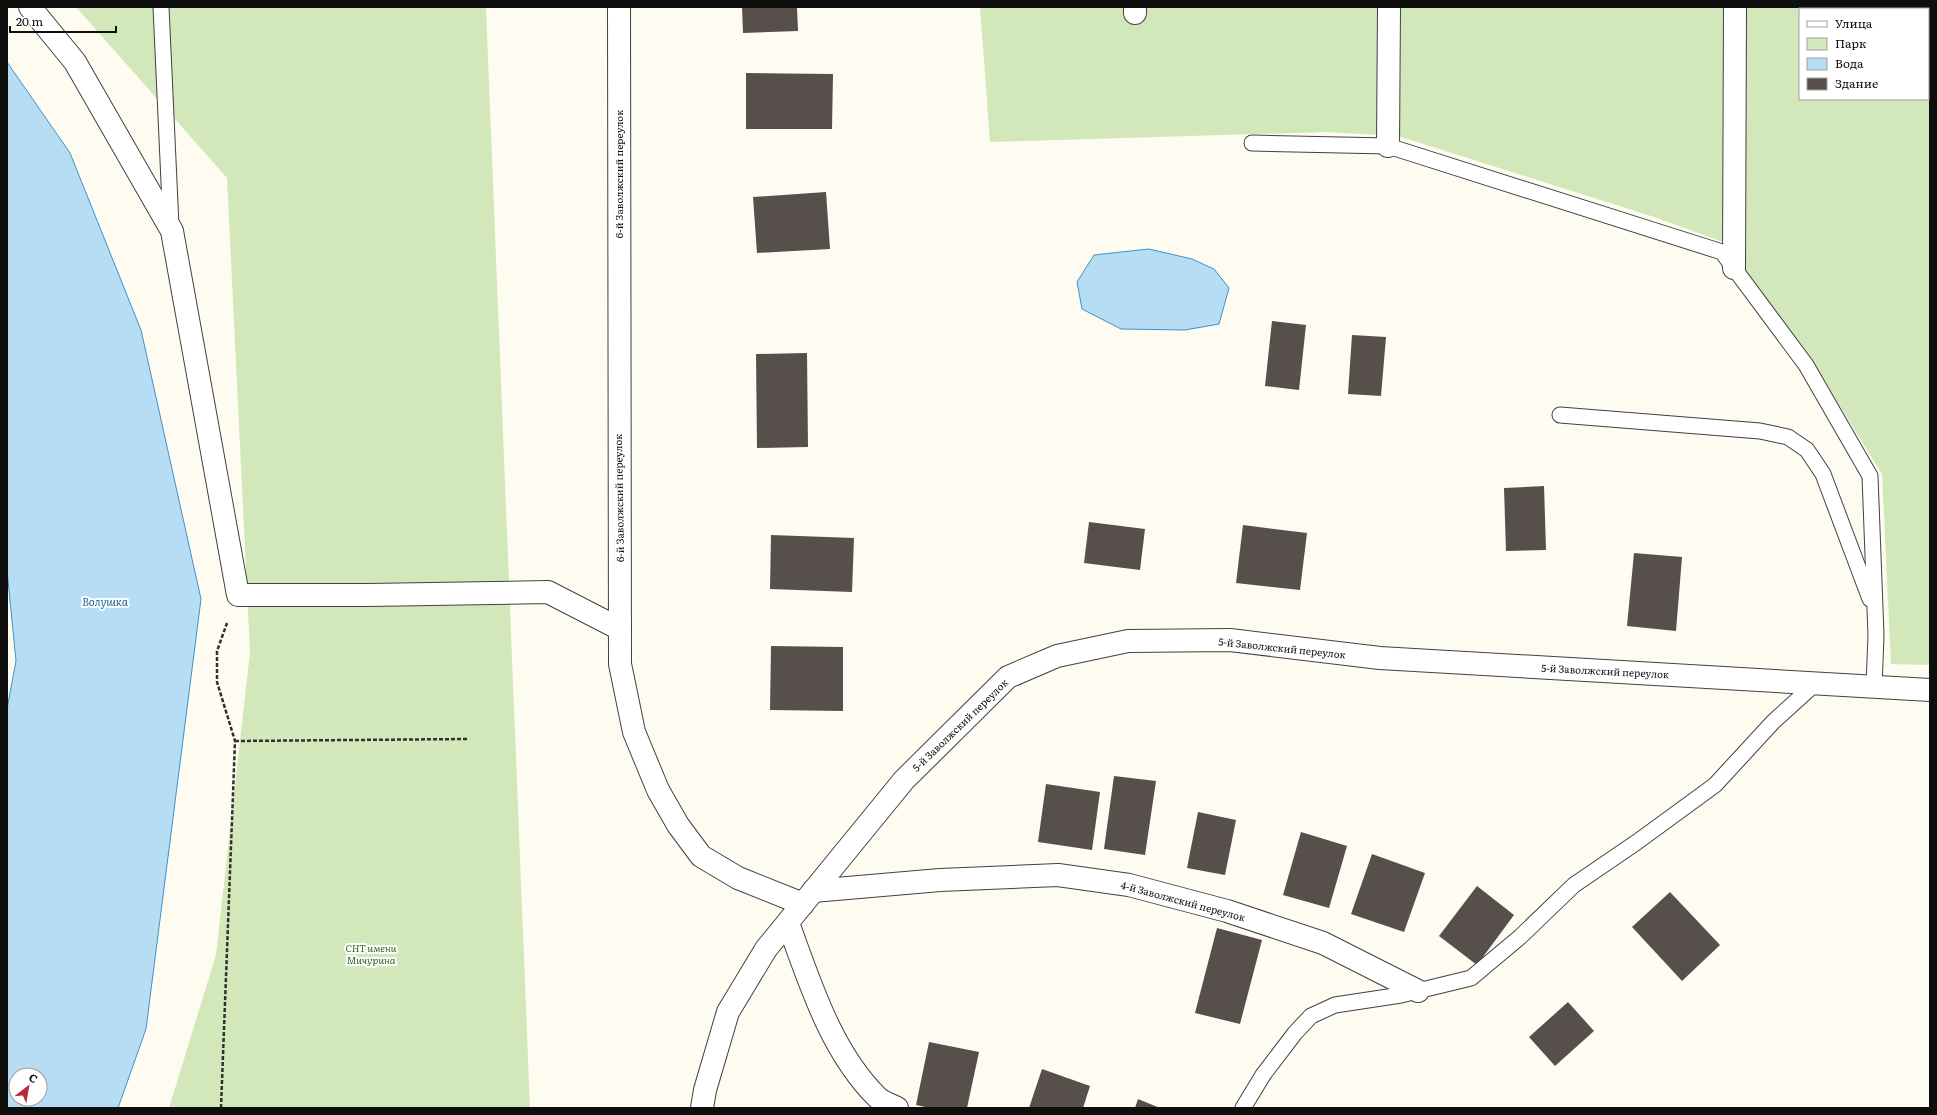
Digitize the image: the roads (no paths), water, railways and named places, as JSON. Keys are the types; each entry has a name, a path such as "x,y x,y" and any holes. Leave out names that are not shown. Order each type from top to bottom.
{"street":[{"path":"30,7 75,62 172,231 238,595 368,595 548,592 620,629"},
{"name":"6-й Заволжский переулок","path":"619,7 620,664 634,732 658,790 678,825 701,856 738,878 808,897"},
{"path":"1388,146 1389,7"},
{"path":"1734,268 1736,7"},
{"name":"5-й Заволжский переулок","path":"702,1108 705,1090 728,1012 766,949 904,780 1008,677 1057,656 1128,641 1230,640 1380,658 1930,690"},
{"name":"4-й Заволжский переулок","path":"808,897 940,880 1058,875 1129,885 1227,912 1323,943 1418,991"},
{"path":"788,923 822,1013 849,1062 879,1099 897,1108"}],"lane":[{"path":"161,7 172,231"},
{"path":"1252,143 1388,146 1722,252 1806,365 1870,476 1875,611 1874,687"},
{"path":"1560,415 1760,431 1788,437 1807,450 1823,474 1875,611"},
{"path":"1243,1108 1263,1075 1295,1033 1311,1016 1335,1005 1418,991 1471,978 1520,937 1574,885 1637,842 1715,785 1773,722 1816,683"}],"water":[{"name":"Волушка","path":"7,62 70,153 141,330 201,599 146,1029 118,1108 7,1108 7,709 16,661 7,570"},
{"path":"1149,249 1192,259 1214,269 1229,288 1219,324 1185,330 1121,329 1082,309 1077,282 1094,255"}],"park label":[{"name":"СНТ имени Мичурина","path":"371,954"}]}
